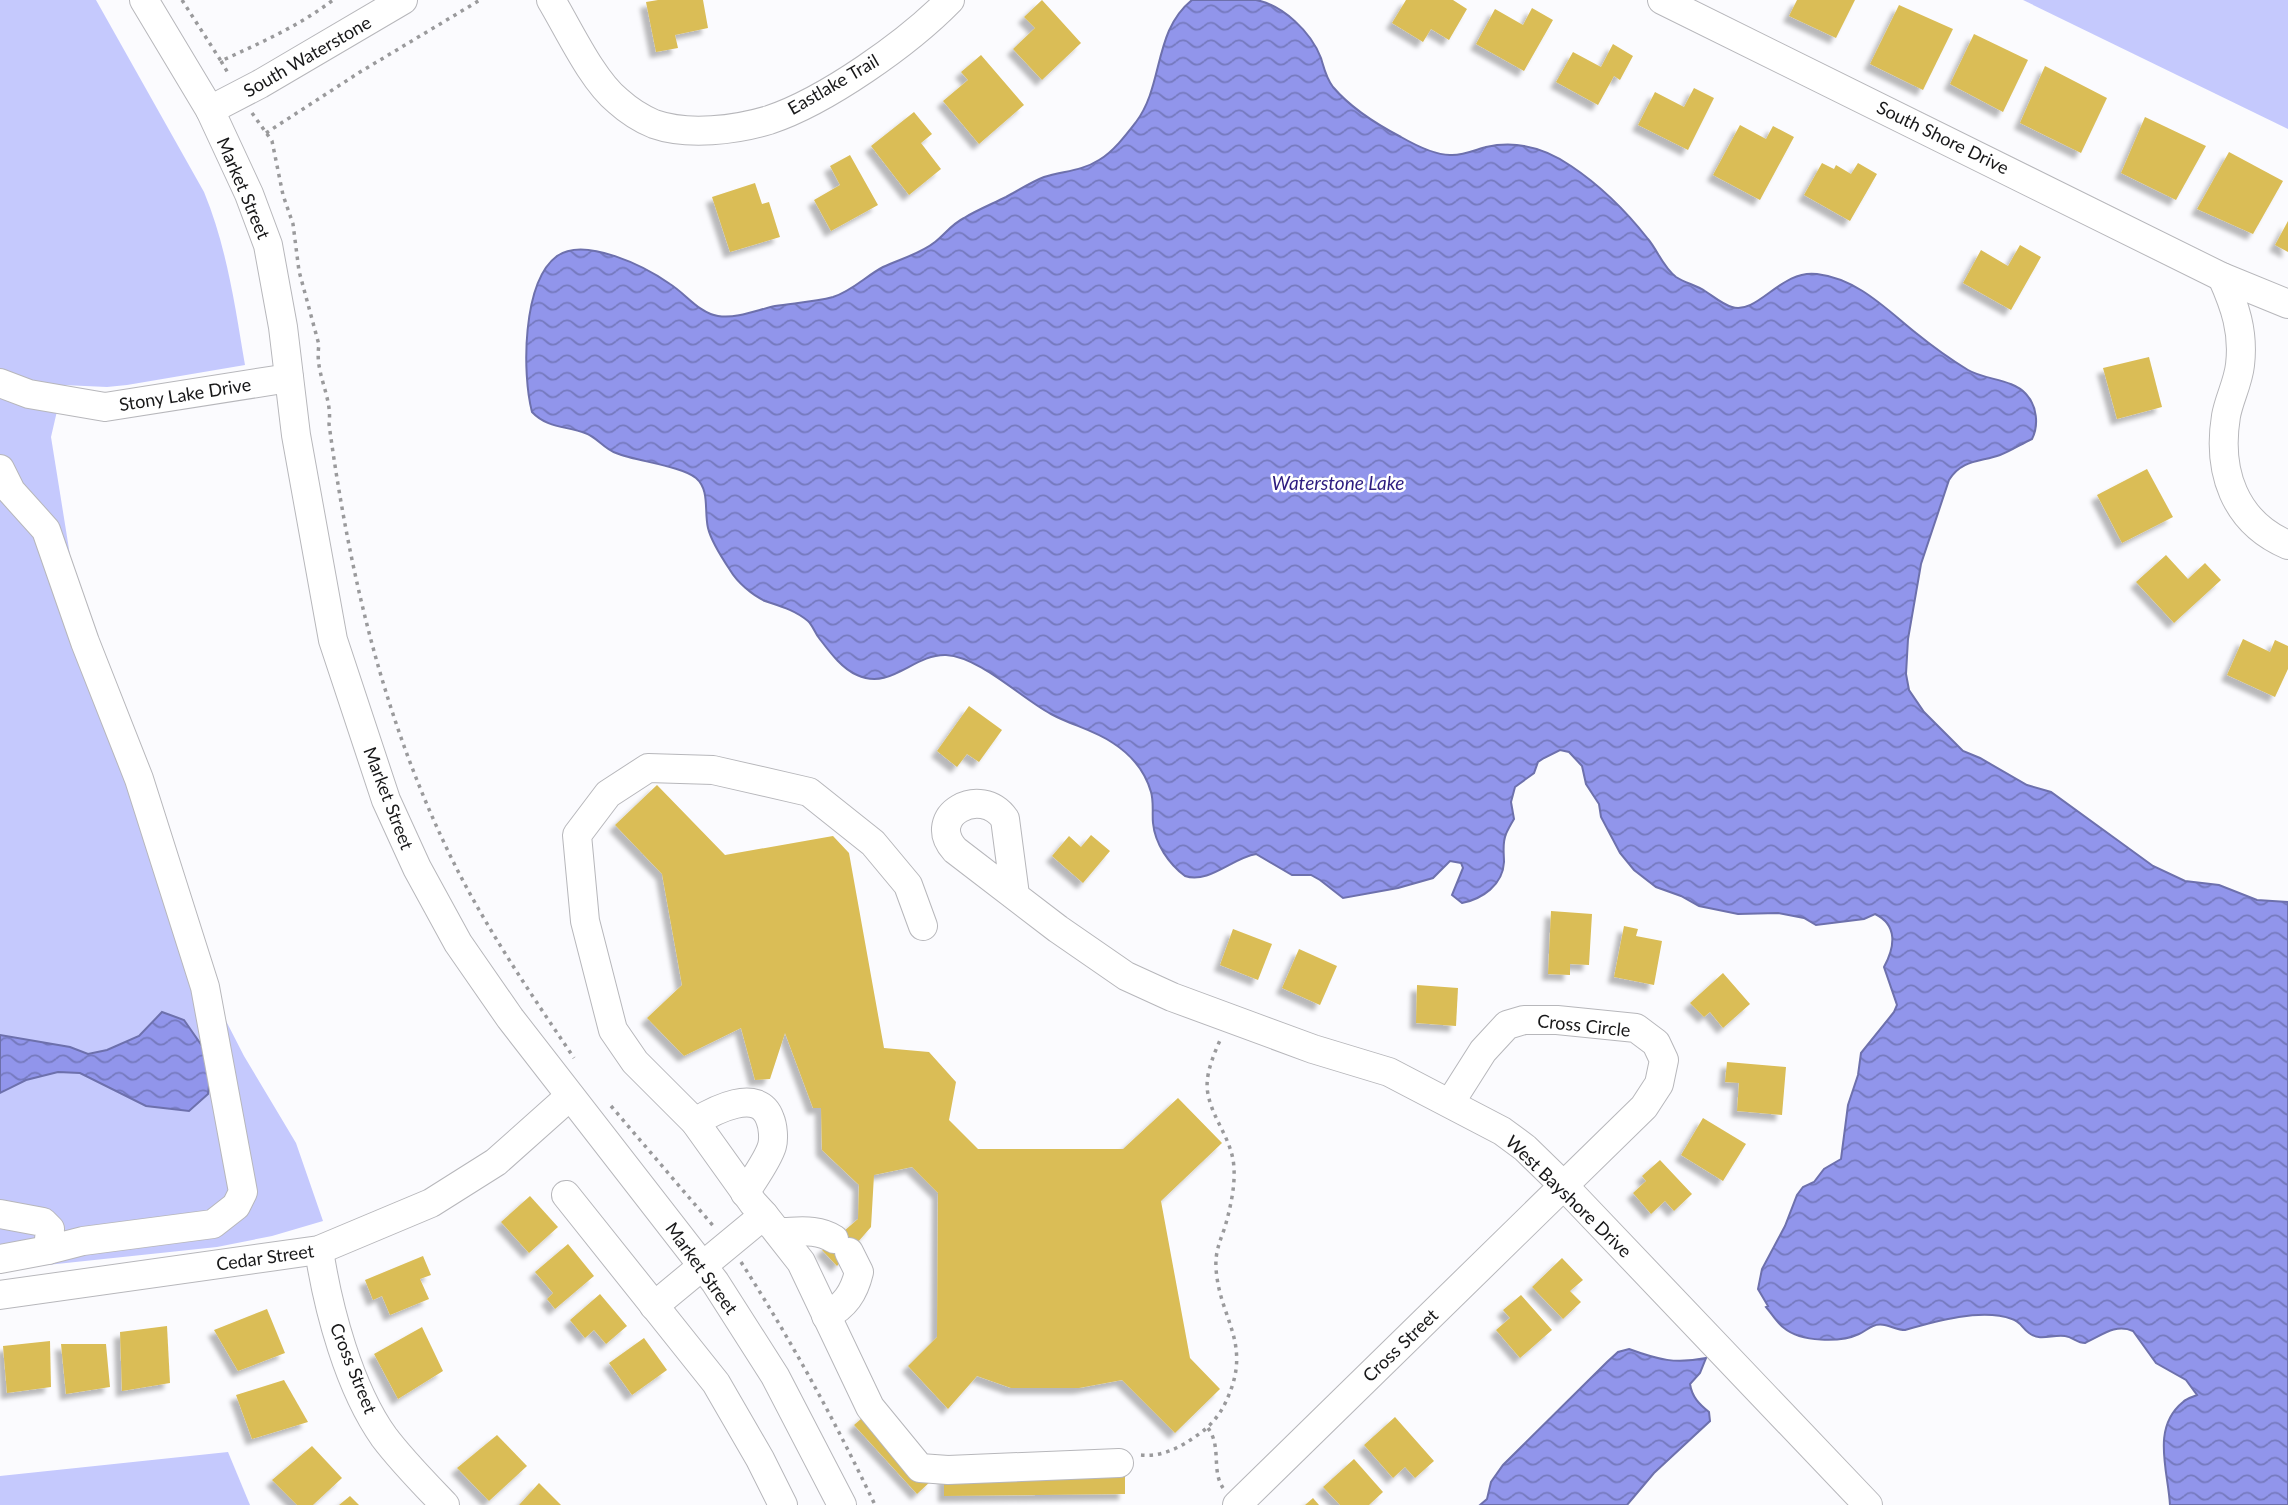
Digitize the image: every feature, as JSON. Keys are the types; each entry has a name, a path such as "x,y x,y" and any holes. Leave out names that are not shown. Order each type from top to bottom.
{"street":[{"name":"Market Street","path":"144,0 210,110 249,194 268,245 296,435 333,640 386,800 417,868 458,943 510,1018 703,1266 775,1376 842,1505"},
{"name":"South Waterstone","path":"210,110 260,84 403,0"},
{"name":"Eastlake Trail","path":"551,0 599,81 619,103 654,124 678,129 708,130 738,127 770,119 801,106 871,64 910,36 950,0"},
{"name":"South Shore Drive","path":"1662,0 2222,277 2288,304"},
{"path":"2222,277 2240,321 2241,341 2240,365 2226,413 2223,443 2225,473 2237,502 2250,518 2288,545"},
{"name":"Stony Lake Drive","path":"0,383 29,394 105,407 289,378"},
{"path":"0,470 11,491 46,530 85,642 139,779 205,987 243,1192 236,1206 213,1224 83,1241 0,1259"},
{"path":"923,926 908,885 873,843 809,792 713,770 648,768 608,793 577,835 585,920 613,1030 635,1062 695,1122 745,1193 801,1262 870,1407 920,1468 948,1470 1119,1463"},
{"name":"West Bayshore Drive","path":"1015,895 1058,929 1126,976 1172,997 1312,1048 1389,1072 1509,1136 1564,1186 1868,1505"},
{"name":"Cross Circle","path":"1450,1103 1483,1051 1507,1025 1524,1020 1557,1020 1636,1028 1656,1042 1664,1060 1659,1084 1644,1107 1564,1186"},
{"name":"Cedar Street","path":"0,1295 319,1250 431,1203 496,1162 570,1096"},
{"path":"695,1122 718,1109 740,1103 751,1103 768,1114 772,1122 772,1146 745,1193"},
{"name":"Cross Street","path":"1238,1504 1564,1186"},
{"path":"566,1195 716,1383 783,1505"},
{"path":"0,1214 43,1223 50,1228 48,1250"},
{"path":"654,1306 729,1245 771,1224 826,1234 841,1246 859,1272 855,1289 840,1308 826,1316"},
{"name":"Cross Street","path":"319,1250 324,1287 343,1349 362,1398 383,1436 445,1505"}],"path":[{"path":"182,0 221,61 314,14 333,0"},
{"path":"266,133 360,72 480,0"},
{"path":"256,118 272,141 283,195 293,224 299,271 319,345 317,357 331,411 332,444 350,558 363,615 399,734 448,850 514,969 577,1064"},
{"path":"1119,1463 1126,1453 1150,1456 1178,1449 1208,1428 1223,1408 1238,1364 1236,1342 1216,1271 1216,1252 1230,1209 1234,1172 1232,1149 1207,1093 1211,1063 1231,1018"},
{"path":"610,1105 729,1245 779,1322 846,1444 875,1505"},
{"path":"1208,1428 1214,1437 1217,1479 1238,1504"}],"shaded area":[{"path":"0,0 96,0 204,192 224,256 245,365 127,385 63,385 51,437 73,574 203,976 244,1056 296,1143 323,1221 272,1236 217,1247 0,1270"},
{"path":"2023,0 2288,0 2288,129"},
{"path":"228,1452 250,1505 0,1505 0,1476"}],"water":[{"name":"Waterstone Lake","path":"1192,0 1256,0 1286,14 1310,39 1321,58 1325,73 1340,94 1374,121 1425,149 1444,155 1455,155 1509,144 1541,150 1561,160 1593,182 1622,209 1676,277 1702,289 1728,306 1742,308 1751,305 1781,284 1804,274 1832,277 1871,296 1928,343 1968,370 2014,385 2030,399 2036,416 2032,439 2000,455 1972,462 1960,468 1949,480 1921,564 1908,639 1906,674 1909,690 1924,712 1963,751 2027,785 2051,792 2153,866 2185,881 2219,885 2257,900 2288,902 2288,1505 2170,1505 2164,1450 2167,1424 2173,1412 2183,1402 2197,1395 2186,1380 2156,1363 2133,1331 2114,1329 2082,1343 2065,1336 2033,1336 2015,1320 2000,1316 1973,1315 1905,1330 1877,1325 1851,1337 1821,1340 1791,1333 1779,1324 1766,1307 1768,1306 1758,1289 1762,1269 1785,1226 1797,1195 1803,1187 1814,1182 1824,1169 1841,1159 1848,1105 1858,1075 1861,1053 1897,1005 1884,967 1892,944 1891,930 1888,924 1875,914 1864,919 1816,925 1804,918 1778,913 1738,914 1699,906 1656,887 1634,870 1620,853 1601,817 1599,804 1586,784 1582,766 1569,752 1560,750 1538,762 1534,773 1515,787 1511,802 1514,819 1505,837 1500,878 1490,890 1470,901 1462,903 1452,895 1463,868 1461,863 1450,861 1433,878 1398,888 1343,898 1311,875 1292,875 1256,854 1212,874 1194,878 1185,876 1168,859 1160,846 1153,823 1152,796 1145,777 1119,747 1106,738 1051,714 986,670 959,657 934,656 881,678 869,679 851,672 831,654 808,621 793,611 765,601 745,588 737,579 712,538 708,528 705,495 696,478 680,470 616,453 589,435 550,424 532,412 526,353 531,307 545,269 557,256 569,251 583,250 615,256 659,277 699,307 718,316 740,315 775,306 833,297 883,267 929,246 974,212 1039,179 1086,166 1109,153 1136,122 1145,107 1171,27"},
{"path":"162,1012 184,1020 202,1046 210,1077 208,1094 189,1111 146,1106 80,1073 58,1072 26,1080 0,1093 0,1035 70,1047 88,1054 107,1050 139,1036"},
{"path":"1629,1349 1667,1360 1706,1358 1700,1373 1690,1384 1696,1400 1709,1412 1710,1421 1654,1473 1627,1505 1480,1505 1487,1499 1491,1482 1503,1465 1607,1362 1618,1352"}],"building":[{"path":"703,0 708,28 675,35 678,48 656,52 646,2"},
{"path":"1042,0 1081,43 1042,80 1013,49 1035,28 1024,17"},
{"path":"1406,0 1453,0 1467,9 1449,40 1431,29 1423,42 1392,23"},
{"path":"1797,0 1855,0 1836,38 1789,16"},
{"path":"1899,5 1953,29 1923,90 1870,64"},
{"path":"1532,8 1553,20 1524,71 1476,44 1495,9 1523,25"},
{"path":"1974,34 2028,60 2003,112 1950,84"},
{"path":"1613,44 1633,56 1620,80 1614,76 1598,105 1556,82 1573,52 1601,67"},
{"path":"981,55 1024,105 979,144 943,101 968,80 961,72"},
{"path":"2045,66 2107,98 2081,153 2020,123"},
{"path":"1694,88 1714,98 1688,150 1638,125 1655,92 1684,107"},
{"path":"914,112 932,134 921,143 941,169 909,195 871,146"},
{"path":"2145,117 2206,146 2176,200 2121,173"},
{"path":"1740,125 1766,139 1773,126 1794,137 1760,200 1713,175"},
{"path":"2229,152 2283,181 2253,234 2197,209"},
{"path":"850,155 878,205 831,231 814,200 840,185 830,166"},
{"path":"1822,163 1834,169 1836,165 1851,174 1858,163 1877,174 1850,221 1804,195"},
{"path":"755,183 762,204 769,202 780,237 730,252 712,197"},
{"path":"2288,221 2288,252 2275,245"},
{"path":"2020,245 2041,257 2011,310 1963,283 1981,250 2008,266"},
{"path":"2149,357 2162,407 2117,419 2103,368"},
{"path":"2147,469 2173,517 2122,543 2097,495"},
{"path":"2166,555 2188,579 2205,563 2221,580 2174,623 2136,582"},
{"path":"2243,639 2270,652 2275,640 2288,646 2288,669 2275,697 2227,675"},
{"path":"969,706 1002,730 979,762 967,754 957,767 937,751"},
{"path":"657,785 725,855 833,836 849,853 884,1048 929,1052 956,1082 949,1120 978,1149 1123,1149 1178,1098 1222,1143 1161,1201 1190,1358 1220,1389 1175,1433 1122,1380 1079,1388 1011,1388 977,1376 948,1409 908,1366 937,1337 938,1193 912,1167 874,1175 871,1227 837,1266 822,1250 858,1219 859,1185 822,1150 821,1108 813,1108 785,1033 770,1079 755,1080 741,1028 684,1056 647,1018 682,985 662,874 615,825"},
{"path":"1091,835 1110,851 1083,883 1052,856 1069,836 1081,847"},
{"path":"1551,911 1592,914 1589,965 1570,964 1570,975 1548,974"},
{"path":"1624,926 1638,929 1636,936 1662,941 1654,985 1614,977"},
{"path":"1233,929 1272,944 1258,980 1220,965"},
{"path":"1299,949 1337,966 1320,1005 1282,988"},
{"path":"1723,973 1750,1004 1723,1028 1710,1012 1704,1017 1690,1003"},
{"path":"1417,985 1458,988 1456,1026 1416,1023"},
{"path":"1727,1062 1786,1067 1782,1115 1737,1111 1739,1083 1725,1082"},
{"path":"1703,1118 1746,1144 1723,1181 1681,1155"},
{"path":"1660,1160 1692,1194 1674,1211 1665,1201 1651,1214 1633,1193 1646,1181 1642,1176"},
{"path":"530,1196 558,1227 529,1253 501,1222"},
{"path":"568,1244 594,1276 555,1309 547,1299 553,1293 535,1272"},
{"path":"423,1256 431,1275 420,1279 429,1299 390,1315 382,1296 373,1300 365,1280"},
{"path":"1562,1258 1583,1280 1570,1291 1581,1302 1563,1319 1532,1287"},
{"path":"600,1294 627,1326 606,1344 594,1330 585,1338 570,1320"},
{"path":"1521,1295 1552,1330 1520,1358 1496,1330 1510,1318 1503,1310"},
{"path":"267,1309 285,1353 238,1371 214,1330"},
{"path":"167,1326 170,1383 122,1391 120,1332"},
{"path":"422,1327 443,1371 398,1399 374,1354"},
{"path":"644,1338 667,1370 632,1395 609,1363"},
{"path":"50,1341 51,1387 7,1393 3,1346"},
{"path":"61,1344 106,1344 110,1387 66,1394"},
{"path":"284,1380 308,1422 252,1439 236,1395"},
{"path":"869,1412 931,1481 917,1494 854,1425"},
{"path":"1395,1417 1434,1461 1415,1478 1405,1467 1393,1478 1364,1445"},
{"path":"497,1435 527,1466 489,1501 457,1468"},
{"path":"312,1446 342,1478 313,1505 297,1505 272,1480"},
{"path":"1354,1459 1383,1492 1369,1505 1340,1505 1323,1487"},
{"path":"1125,1475 1125,1494 944,1496 944,1476"},
{"path":"539,1483 561,1505 519,1505"},
{"path":"350,1496 359,1505 339,1505"},
{"path":"1313,1498 1319,1505 1305,1505"}]}
